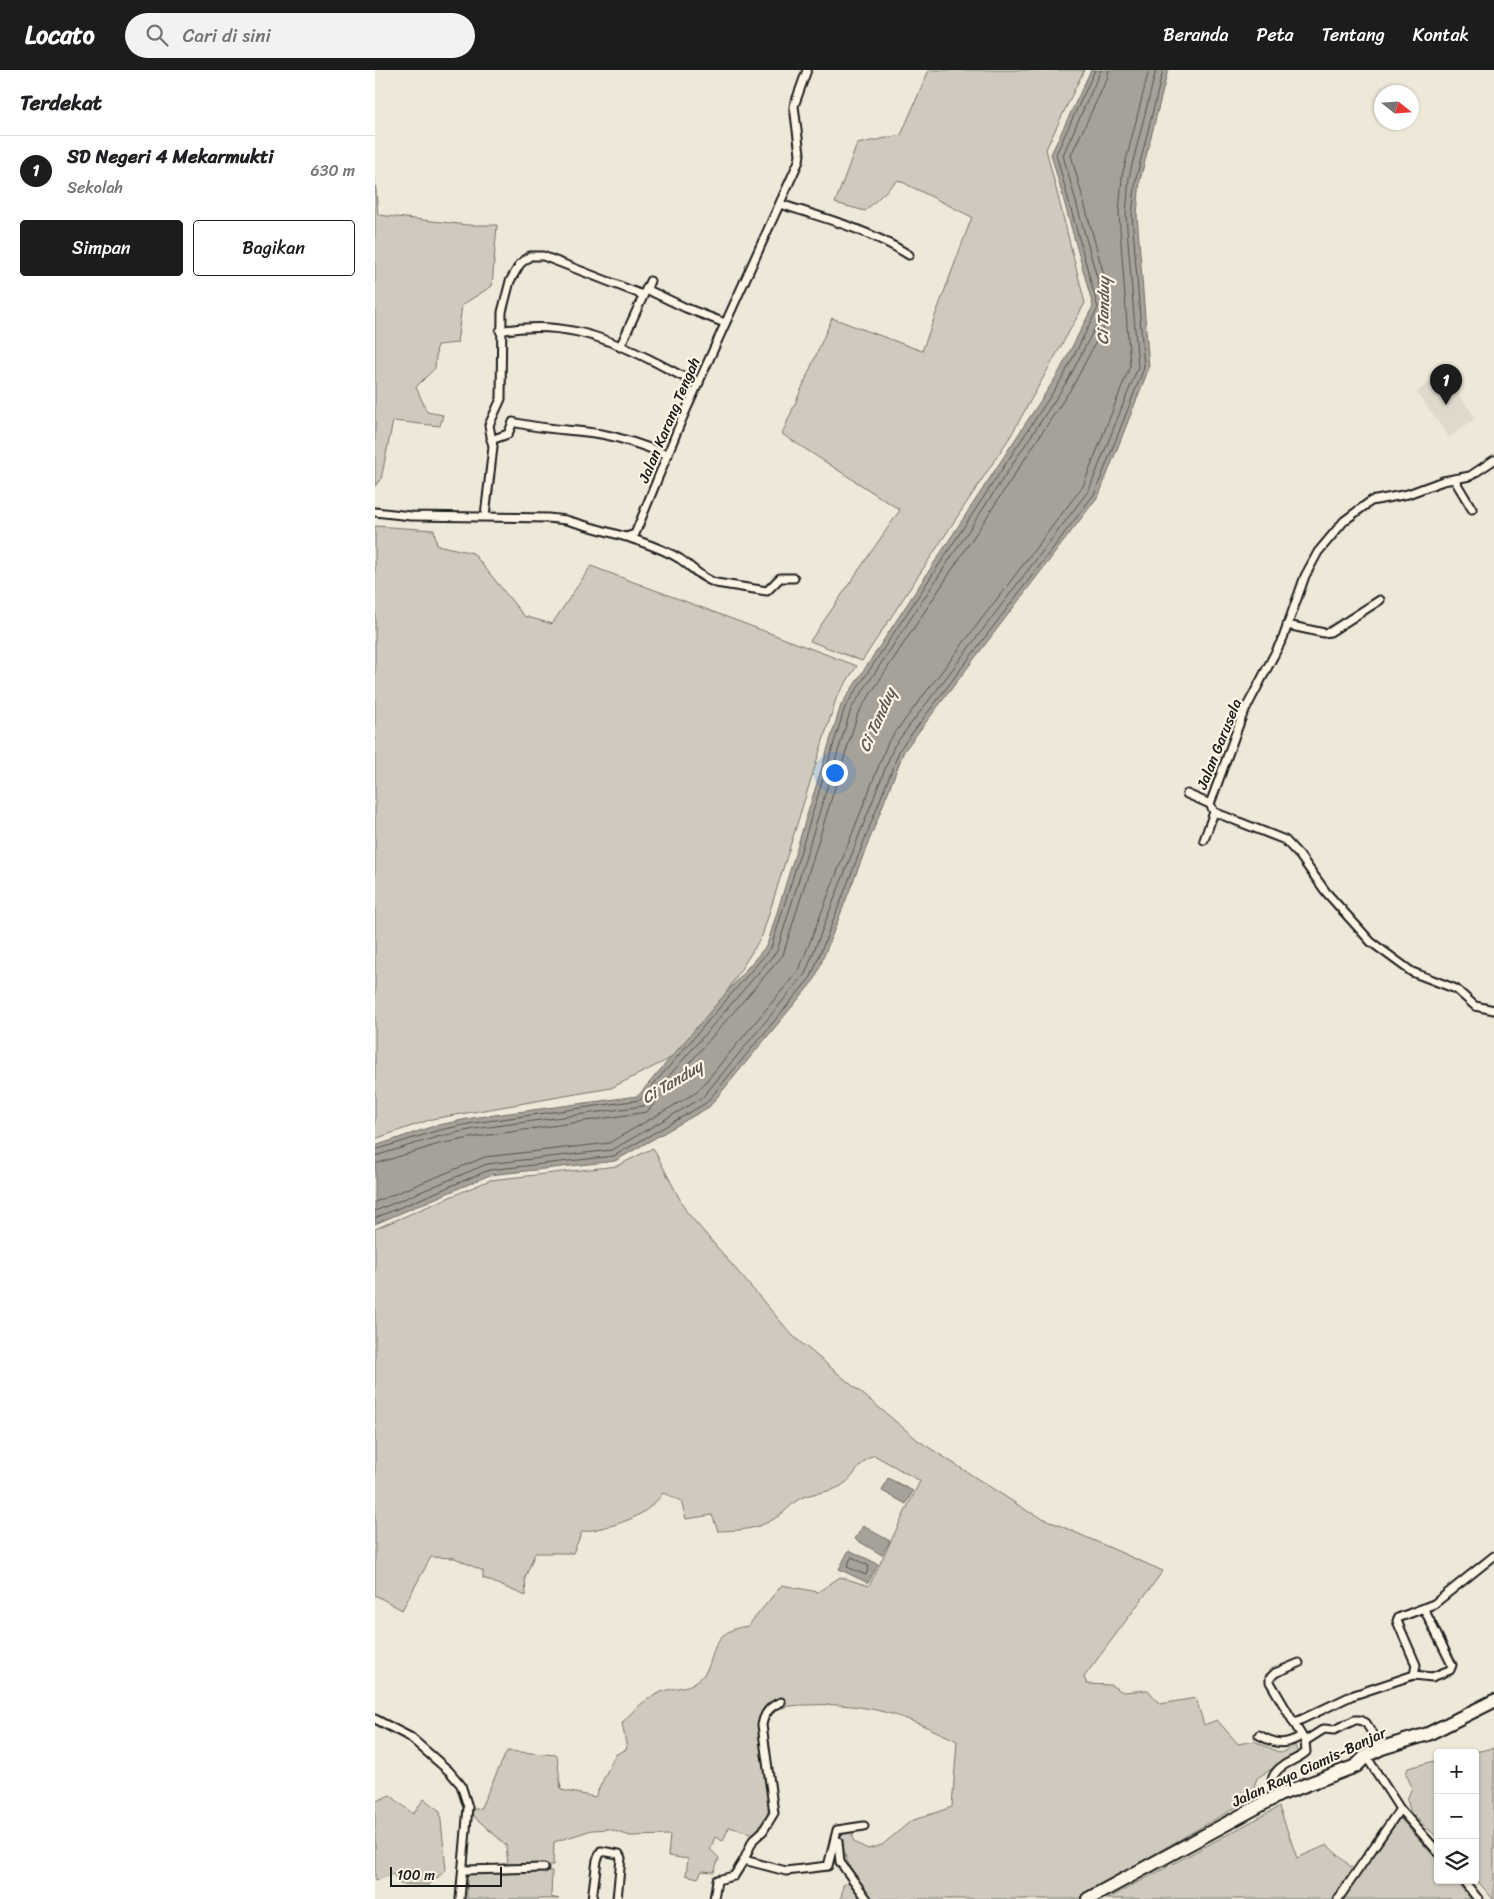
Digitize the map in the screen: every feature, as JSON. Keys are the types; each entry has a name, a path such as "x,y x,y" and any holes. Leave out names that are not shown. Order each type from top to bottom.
{"highway":[{"name":"Jalan Raya Ciamis-Banjar","path":"1088,1899 1279,1795 1356,1766 1366,1756 1382,1748 1428,1734 1494,1701"}],"street":[{"name":"Jalan Karang Tengah","path":"630,538 637,532 725,323 799,161 800,154 794,106 807,70"},
{"path":"780,204 859,230 890,243 909,255"},
{"path":"485,516 493,447 489,425 501,398 500,331 503,307 510,281 520,264 530,256 539,255 725,323"},
{"path":"620,347 650,281"},
{"path":"500,331 527,326 564,328 596,336 655,362 681,377 699,383"},
{"path":"491,440 508,434 513,422 545,429 604,434 634,442 668,455"},
{"name":"Jalan Garusela","path":"1494,460 1477,474 1454,479 1408,494 1371,501 1344,521 1318,552 1309,568 1283,638 1243,716 1210,804 1214,812 1285,840 1300,856 1326,892 1371,942 1412,972 1456,989 1475,1006 1494,1010"},
{"path":"1454,479 1472,509"},
{"path":"375,512 411,516 485,516 566,520 656,547 680,559 716,584 767,591 780,578 794,578"},
{"path":"1287,625 1324,633 1330,632 1379,600"},
{"path":"1187,794 1210,804"},
{"path":"1204,840 1214,812"},
{"path":"1415,1675 1416,1665 1397,1621 1402,1616 1434,1604 1494,1556"},
{"path":"1294,1723 1351,1696 1415,1675 1432,1677 1450,1670 1453,1665 1424,1609"},
{"path":"1279,1795 1272,1780 1274,1775 1284,1764 1305,1754 1303,1738 1270,1682 1270,1678 1299,1663"},
{"path":"714,1899 717,1880 734,1876 753,1840 763,1831 774,1813 762,1725 766,1712 781,1702"},
{"path":"375,1718 410,1737 449,1771 461,1785 467,1807 464,1870 460,1899"},
{"path":"1259,1735 1279,1744 1288,1743 1325,1729 1335,1730 1355,1720 1360,1720 1366,1723 1382,1748"},
{"path":"1366,1756 1400,1809 1434,1847"},
{"path":"1338,1899 1400,1809"},
{"path":"837,1830 864,1826"},
{"path":"744,1860 786,1872 827,1866 837,1830"},
{"path":"837,1830 840,1862 867,1899"},
{"path":"592,1899 597,1860 601,1851 607,1850 619,1854 621,1858 617,1899"},
{"path":"464,1870 544,1868"},
{"path":"1466,1884 1478,1899"}],"shaded area":[{"path":"929,70 1084,70 1046,149 1085,303 1010,437 862,661 810,641 900,510 782,434 832,318 922,351 972,217 898,180 865,211 835,203 857,144 901,135"},
{"path":"375,179 378,215 468,225 497,225 492,286 462,305 457,343 437,345 435,368 416,387 427,412 443,415 440,426 393,421 381,479 375,486"},
{"path":"1442,373 1476,418 1449,437 1416,392"},
{"path":"375,526 434,530 437,545 473,553 524,616 552,624 591,566 857,666 837,696 762,936 691,1048 611,1088 432,1119 375,1139"},
{"path":"653,1148 686,1211 793,1336 919,1441 1029,1512 1163,1571 1084,1677 1087,1684 1110,1685 1123,1692 1148,1690 1160,1704 1196,1698 1204,1725 1217,1720 1238,1744 1254,1741 1281,1753 1295,1745 1298,1753 1257,1778 1250,1799 1077,1899 841,1899 843,1885 858,1878 846,1857 841,1834 852,1831 854,1842 868,1849 882,1845 911,1821 952,1807 957,1741 902,1717 867,1708 829,1705 793,1706 774,1711 767,1717 759,1729 770,1798 767,1816 754,1834 729,1827 723,1841 715,1837 710,1849 719,1858 714,1872 702,1871 698,1878 686,1875 688,1859 668,1856 670,1835 630,1836 609,1829 592,1830 554,1842 553,1865 508,1865 506,1845 471,1814 471,1809 480,1809 507,1751 557,1755 561,1790 595,1797 615,1755 627,1749 622,1723 626,1718 652,1697 664,1691 691,1685 703,1676 708,1668 717,1642 723,1635 733,1629 748,1626 782,1585 818,1592 840,1577 869,1586 920,1481 874,1455 868,1458 851,1478 841,1486 801,1498 765,1524 727,1531 718,1531 712,1515 686,1519 681,1501 663,1493 647,1510 637,1516 616,1524 582,1532 573,1553 535,1553 525,1578 526,1596 483,1578 483,1571 455,1558 431,1557 402,1610 375,1595 375,1229 490,1180 617,1166"},
{"path":"1494,1748 1494,1899 1479,1883 1479,1751"},
{"path":"1434,1761 1434,1834 1411,1813 1407,1800 1412,1787 1406,1774 1408,1768"},
{"path":"390,1795 413,1814 424,1799 440,1811 446,1870 429,1885 400,1884 393,1874 375,1881 375,1802"},
{"path":"1279,1807 1297,1858 1327,1845 1360,1875 1400,1818 1434,1856 1434,1884 1458,1884 1471,1899 1107,1899"},
{"path":"552,1871 551,1897 559,1899 467,1899 467,1873"}],"water":[{"name":"Ci Tanduy","path":"1091,70 1168,70 1140,180 1137,215 1149,368 1099,495 904,751 815,979 709,1107 615,1161 490,1175 375,1224 375,1146 434,1126 472,1118 638,1096 767,945 841,705 1058,374 1093,306 1051,154"},
{"path":"888,1478 913,1491 906,1504 882,1491"},
{"path":"863,1526 890,1541 882,1555 855,1539"},
{"path":"849,1550 878,1564 868,1583 839,1569"}],"place":[{"name":"SD Negeri 4 Mekarmukti","path":"1446,405"}]}
